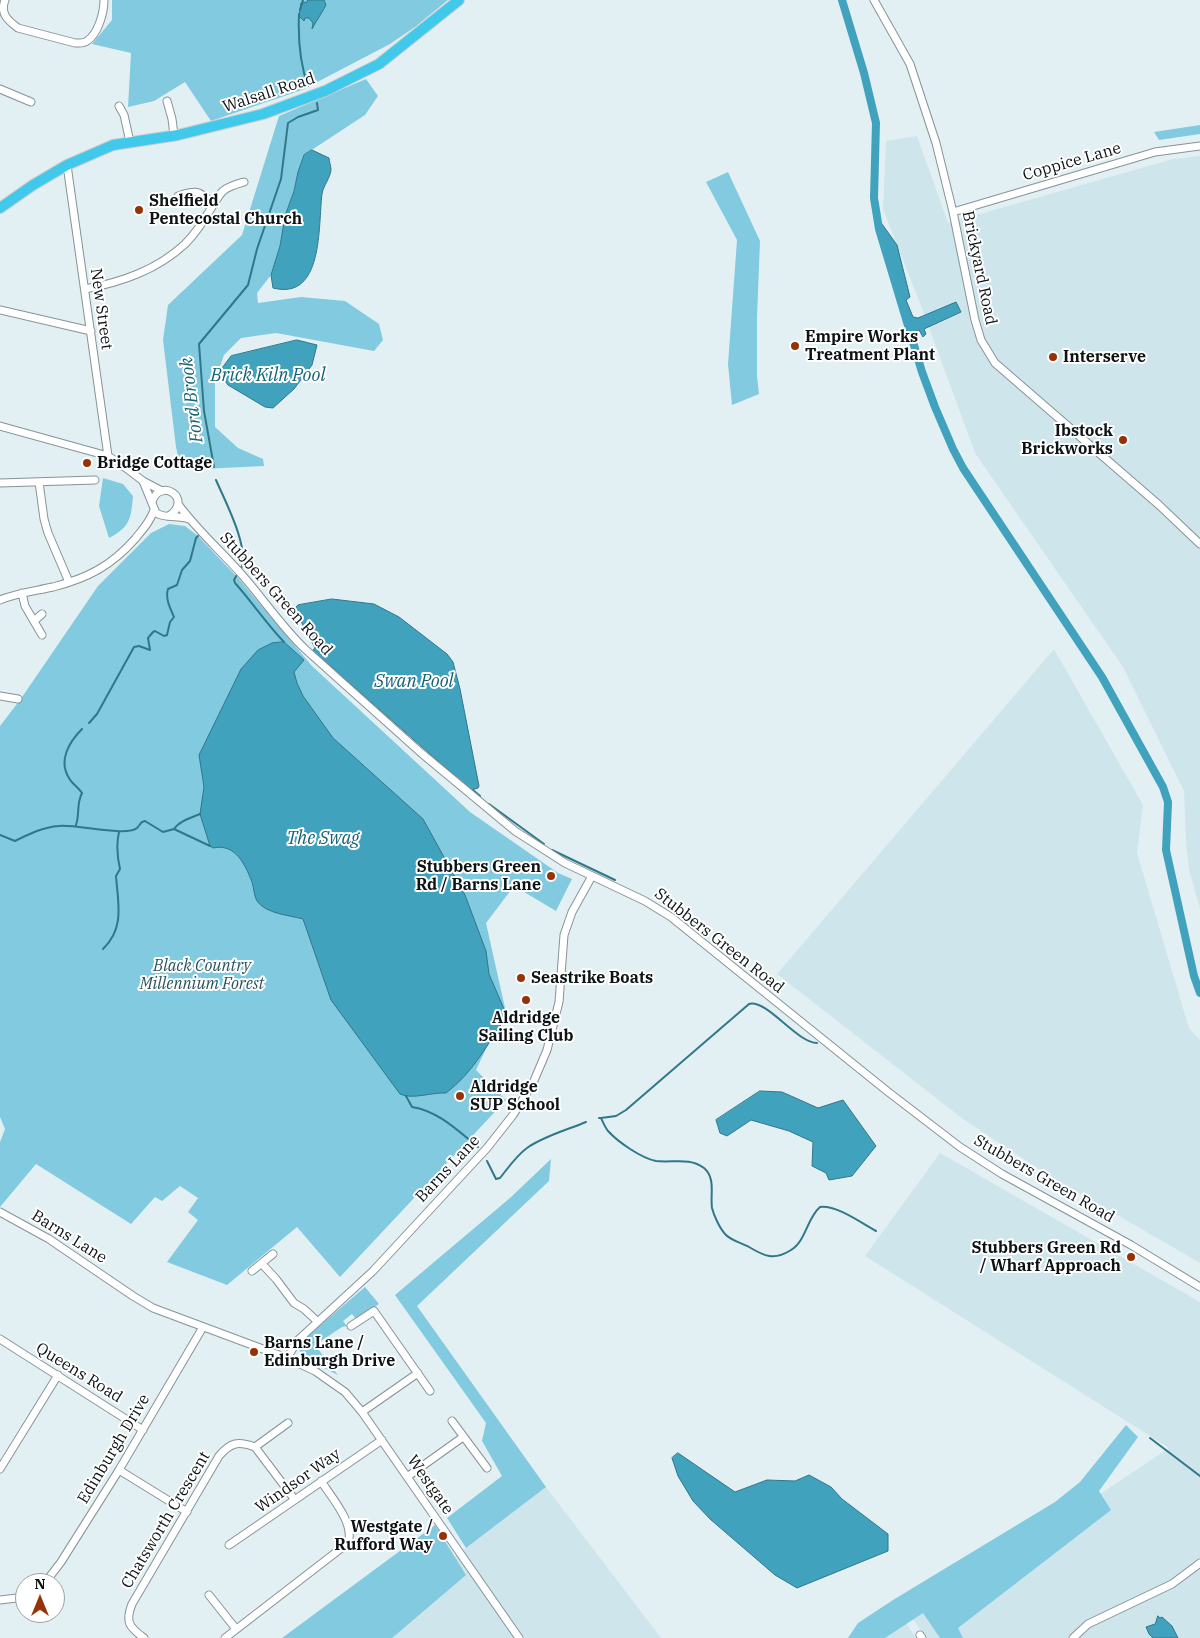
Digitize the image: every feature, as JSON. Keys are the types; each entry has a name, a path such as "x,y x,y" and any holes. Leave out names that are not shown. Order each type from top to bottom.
{"highway":[{"name":"Walsall Road","path":"0,208 33,185 67,165 113,145 174,136 263,114 325,91 379,64 459,0"}],"street":[{"path":"5,0 3,7 4,16 18,28 74,43 84,43 102,19 104,0"},
{"name":"Brickyard Road","path":"874,0 910,64 936,143 981,340 995,363 1159,505 1200,544"},
{"path":"0,89 31,102"},
{"path":"167,100 174,136"},
{"path":"119,106 124,114 130,142"},
{"path":"115,116 124,114"},
{"name":"Coppice Lane","path":"953,212 1156,152 1200,146"},
{"name":"New Street","path":"67,165 108,456"},
{"path":"85,289 113,284 142,273 163,260 184,244 201,225 223,191 244,182"},
{"path":"178,196 194,191 201,193 214,204"},
{"path":"0,310 91,331"},
{"path":"0,426 108,456 143,481 162,491 172,492 178,504 177,509 167,516 150,522"},
{"path":"0,600 69,582 111,563 150,522 154,510 143,481"},
{"path":"39,482 46,526 69,582"},
{"path":"0,483 90,483"},
{"path":"152,502 155,495 162,491"},
{"name":"Stubbers Green Road","path":"178,504 189,519 244,577 292,637 420,752 515,831 565,863 645,900 671,917 871,1079 960,1147 1002,1174 1131,1245 1200,1287"},
{"path":"154,510 156,513 167,516 181,516 189,519"},
{"path":"22,593 25,606 42,636"},
{"path":"34,621 42,614"},
{"path":"0,696 18,699"},
{"name":"Barns Lane","path":"287,1358 298,1340 373,1271 487,1148 524,1099 540,1067 555,1018 561,988 564,935 568,922 592,876"},
{"name":"Barns Lane","path":"0,1212 49,1239 144,1303 301,1364"},
{"path":"252,1271 273,1254"},
{"path":"262,1264 294,1303 317,1321"},
{"path":"351,1326 374,1311 430,1391"},
{"name":"Edinburgh Drive","path":"53,1573 143,1430 202,1327"},
{"name":"Queens Road","path":"0,1339 143,1430"},
{"name":"Westgate","path":"301,1364 334,1384 362,1412 518,1638"},
{"path":"362,1412 418,1373"},
{"path":"0,1469 58,1375"},
{"path":"452,1421 487,1468"},
{"path":"287,1423 255,1447 295,1500"},
{"path":"407,1477 463,1437"},
{"name":"Windsor Way","path":"229,1545 382,1440"},
{"name":"Chatsworth Crescent","path":"144,1638 128,1623 132,1604 219,1456 227,1447 237,1443 255,1447"},
{"path":"118,1470 187,1512"},
{"path":"224,1638 345,1548 350,1534 348,1524 321,1481"},
{"path":"1073,1638 1088,1624 1172,1584 1200,1563"},
{"path":"209,1594 236,1629"},
{"path":"0,1600 15,1599"}],"shaded area":[{"path":"917,136 948,223 1173,159 1200,156 1200,909 1189,869 1184,791 1123,667 975,453 883,209 886,141"},
{"path":"1054,649 1143,805 1137,853 1189,1028 1200,1040 1200,1263 1045,1173 963,1119 777,974"},
{"path":"940,1153 1200,1302 1200,1638 926,1638 913,1619 1169,1448 865,1256"},
{"path":"546,1487 661,1638 367,1638 428,1574 454,1557"},
{"path":"906,1623 916,1638 885,1638"}],"green space":[{"path":"112,0 448,0 415,27 390,44 302,90 211,121 185,82 154,101 128,107 131,53 92,44 112,20"},
{"path":"366,79 378,96 365,115 304,155 285,216 280,246 271,275 257,293 258,303 301,297 345,301 379,324 383,340 374,351 276,333 241,338 224,355 215,381 215,427 238,448 263,459 264,466 181,470 176,447 163,340 168,305 242,235 279,116"},
{"path":"1200,125 1200,134 1159,140 1154,132"},
{"path":"728,172 760,241 757,317 757,376 759,394 732,405 728,364 737,240 706,182"},
{"path":"103,478 123,484 133,496 128,522 121,530 109,538 99,506"},
{"name":"Black Country Millennium Forest","path":"169,524 185,526 198,536 239,579 312,666 470,812 558,873 572,879 556,911 514,886 486,923 505,1008 476,1070 506,1100 340,1277 297,1227 227,1285 167,1262 198,1220 188,1212 198,1198 180,1186 162,1201 155,1197 131,1224 36,1164 0,1207 0,1142 5,1129 0,1117 0,726 98,586 151,533"},
{"path":"551,1159 549,1181 417,1306 546,1487 466,1548 447,1518 502,1476 482,1441 486,1423 395,1295 510,1198"},
{"path":"365,1287 379,1304 356,1319 352,1314 343,1321 347,1326 342,1327 315,1345 338,1375 306,1359 299,1350 303,1340"},
{"path":"1126,1425 1138,1437 1099,1491 1111,1510 958,1628 963,1638 940,1638 923,1613 885,1638 848,1638 858,1623 893,1600 1055,1502 1080,1482"},
{"path":"435,1525 466,1575 392,1638 282,1638"}],"water":[{"path":"308,0 324,0 326,5 312,29 313,23 309,18 305,18 304,21 299,16 301,3"},
{"path":"312,150 329,158 331,169 322,194 315,258 310,272 302,283 290,289 273,288 271,275 280,246 285,216 304,155"},
{"path":"877,217 897,245 910,297 906,300 913,317 918,318 956,302 961,312 924,329 926,334 923,337 919,330 911,334"},
{"name":"Brick Kiln Pool","path":"297,340 317,345 312,365 294,389 273,408 265,407 228,385 222,377 222,368 231,356"},
{"name":"Swan Pool","path":"332,599 374,604 399,617 447,654 453,662 460,689 478,788 471,790 312,651 315,648 297,614 296,607 298,605"},
{"name":"The Swag","path":"284,642 304,660 294,672 297,683 303,696 333,738 423,819 465,895 486,951 489,974 507,1016 472,1067 446,1093 417,1096 400,1094 331,1000 303,919 266,909 257,901 253,884 238,856 227,849 210,846 200,814 204,787 199,755 241,669 258,650 272,643"},
{"path":"760,1091 782,1092 818,1108 843,1100 876,1146 852,1176 829,1180 826,1173 812,1166 813,1142 789,1131 751,1120 727,1136 720,1133 716,1120"},
{"path":"678,1453 735,1492 767,1480 795,1481 809,1475 831,1487 842,1499 888,1534 888,1551 797,1588 775,1575 710,1519 693,1501 678,1476 672,1458"},
{"path":"1158,1616 1162,1617 1172,1626 1178,1638 1153,1638 1149,1634 1146,1627 1155,1624"}],"waterway":[{"path":"300,10 303,0"},
{"path":"842,0 864,73 876,123 874,198 879,229 922,372 935,407 963,468 1102,677 1163,787 1168,802 1166,850 1194,976 1200,993"},
{"path":"299,14 300,51 308,86"},
{"name":"Ford Brook","path":"214,467 204,411 199,344 248,285 257,249 281,179 288,123 298,117 318,110 317,103"},
{"name":"Ford Brook","path":"216,480 239,537 243,560 241,569"},
{"name":"Ford Brook","path":"89,723 97,714 134,647 139,646 150,650 148,638 153,632 155,631 164,636 167,635 170,622 174,617 167,592 168,589 177,585 182,570 190,561 198,536"},
{"path":"238,573 234,580 235,583 284,642"},
{"name":"Ford Brook","path":"76,825 82,793 66,772 65,758 69,746 82,729"},
{"path":"473,790 480,796"},
{"path":"489,804 544,844"},
{"name":"Ford Brook","path":"0,835 15,841 42,829 59,826 123,831 137,828 145,821 163,832 174,829 182,822 200,814"},
{"path":"174,829 210,846"},
{"path":"103,949 115,933 117,924 119,905 116,876 120,869 117,850 119,832"},
{"path":"552,850 615,880"},
{"path":"601,1118 616,1116 626,1110 749,1004 756,1004 764,1008 800,1036 817,1043"},
{"path":"406,1096 412,1107 439,1117 478,1147"},
{"path":"599,1118 601,1118 608,1131 618,1140 644,1157 656,1161 693,1163 704,1168 710,1177 712,1208 722,1229 731,1239 760,1253 774,1256 791,1250 800,1241 812,1217 820,1207 834,1209 876,1231"},
{"path":"487,1161 496,1179 500,1178 527,1148 548,1137 586,1122"},
{"path":"1150,1438 1200,1476"}],"place":[{"name":"Shelfield Pentecostal Church","path":"139,210"},
{"name":"Empire Works Treatment Plant","path":"795,346"},
{"name":"Interserve","path":"1053,357"},
{"name":"Ibstock Brickworks","path":"1123,440"},
{"name":"Bridge Cottage","path":"87,463"},
{"name":"Stubbers Green Rd / Barns Lane","path":"551,876"},
{"name":"Seastrike Boats","path":"521,978"},
{"name":"Aldridge Sailing Club","path":"526,1000"},
{"name":"Aldridge SUP School","path":"460,1096"},
{"name":"Stubbers Green Rd / Wharf Approach","path":"1131,1257"},
{"name":"Barns Lane / Edinburgh Drive","path":"254,1352"},
{"name":"Westgate / Rufford Way","path":"443,1536"}]}
